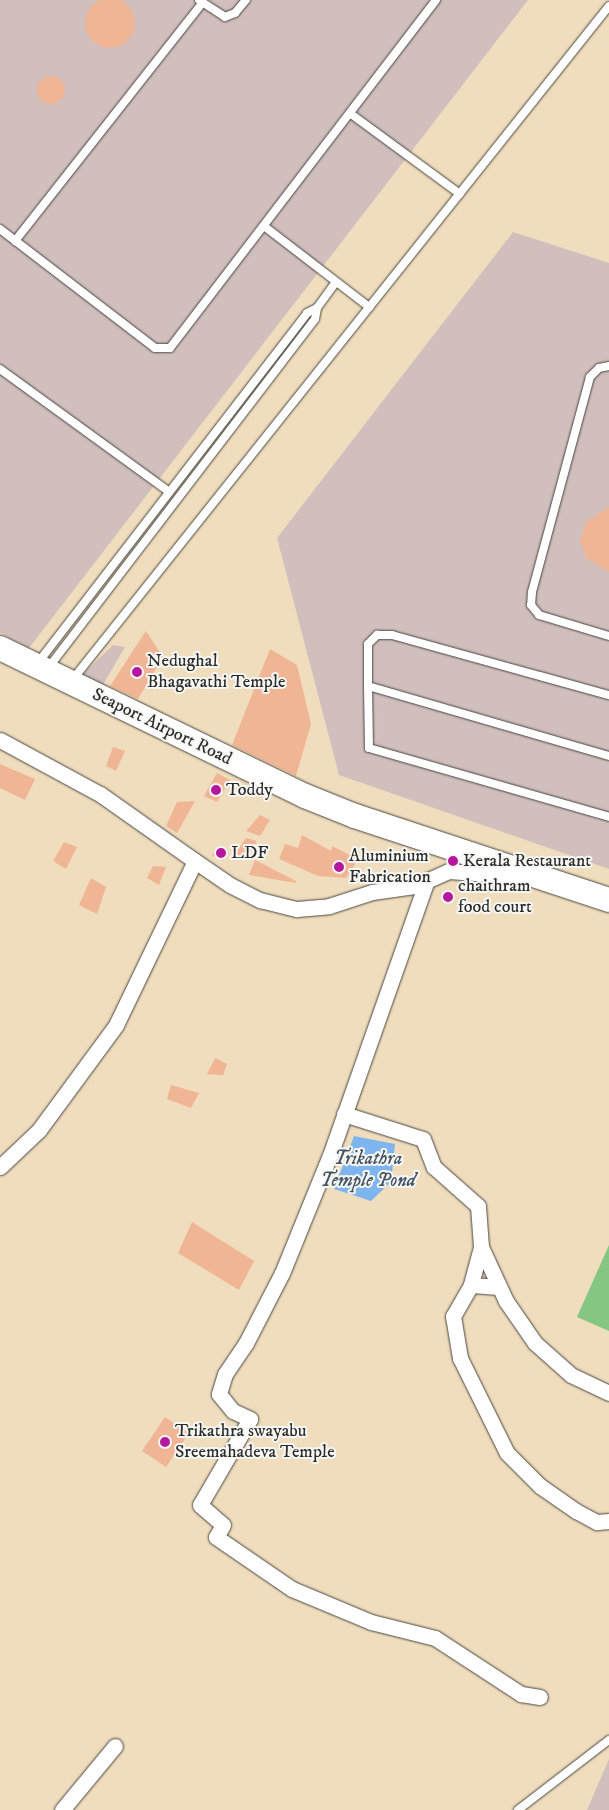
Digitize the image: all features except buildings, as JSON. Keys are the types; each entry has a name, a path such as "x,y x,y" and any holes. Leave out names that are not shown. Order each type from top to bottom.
{"main road":[{"name":"Seaport Airport Road","path":"0,648 306,796 356,816 609,900"}],"street":[{"path":"0,740 100,794 230,885 260,900 298,909 330,906 372,892 415,886 449,871 544,879"},
{"path":"0,1166 39,1130 116,1025 195,861"},
{"path":"428,880 344,1114 282,1273 246,1343 225,1374 220,1394 233,1411 250,1419 200,1505 223,1525 216,1537 292,1589 371,1622 434,1638 521,1694 540,1697"},
{"path":"344,1114 423,1138 434,1167 478,1206 481,1248 471,1285 453,1316 460,1358 507,1453 540,1486 576,1512 597,1522 609,1521"},
{"path":"481,1248 499,1287 535,1343 571,1375 609,1393"},
{"path":"471,1285 499,1287"},
{"path":"62,1810 115,1746"}],"lane":[{"path":"15,241 200,1 225,17 236,13 246,0"},
{"path":"0,229 155,348 170,348 351,114 436,0"},
{"path":"70,682 609,6"},
{"path":"351,114 460,194"},
{"path":"264,226 370,307"},
{"path":"41,668 165,515 315,319 317,308 336,282"},
{"path":"41,668 156,508 307,313 317,308"},
{"path":"609,366 599,368 590,377 532,592 531,605 539,616 609,636"},
{"path":"0,369 169,492"},
{"path":"156,508 165,515"},
{"path":"609,695 392,635 377,634 368,644 369,748 609,817"},
{"path":"368,686 609,756"},
{"path":"518,1810 609,1740"}],"shaded area":[{"path":"0,0 528,0 29,648 0,633"},
{"path":"513,232 609,263 609,869 339,775 277,538"},
{"path":"113,645 125,647 101,688 80,677"},
{"path":"609,1759 609,1810 587,1810"}],"green space":[{"path":"609,1245 609,1331 577,1317"}],"water":[{"name":"Trikathra Temple Pond","path":"354,1136 395,1144 391,1182 371,1201 334,1189"}],"place":[{"name":"Nedughal Bhagavathi Temple","path":"137,672"},
{"name":"Toddy","path":"216,790"},
{"name":"LDF","path":"221,853"},
{"name":"Kerala Restaurant","path":"453,861"},
{"name":"Aluminium Fabrication","path":"339,867"},
{"name":"chaithram food court","path":"448,897"},
{"name":"Trikathra swayabu Sreemahadeva Temple","path":"165,1442"}]}
